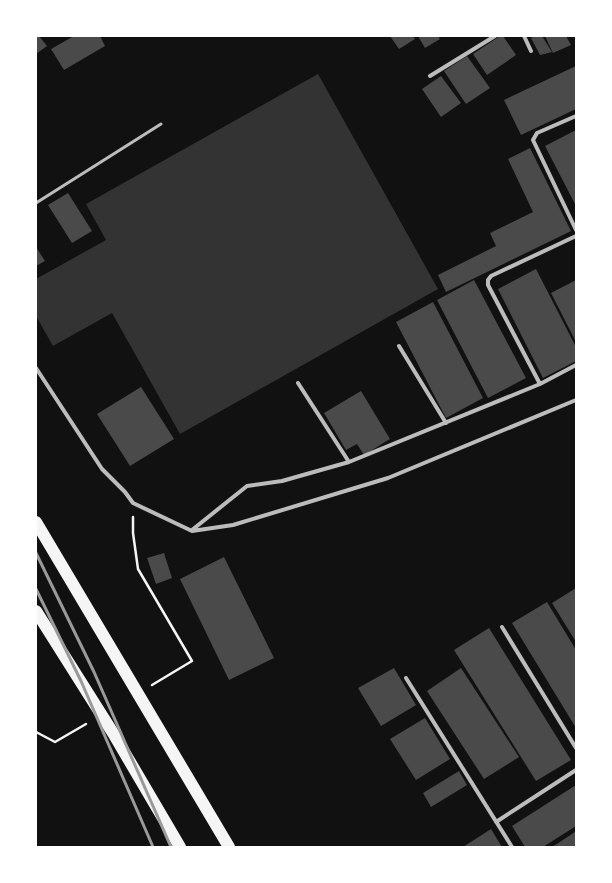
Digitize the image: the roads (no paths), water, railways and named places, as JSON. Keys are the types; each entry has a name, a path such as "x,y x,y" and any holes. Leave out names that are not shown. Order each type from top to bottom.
{"highway":[{"path":"36,522 229,847"},
{"path":"36,611 113,734 180,847"}],"street":[{"path":"430,76 495,36"},
{"path":"524,36 531,51"},
{"path":"576,116 537,133 533,140 576,230"},
{"path":"540,384 488,285 488,280 491,276 576,236"},
{"path":"398,346 446,423"},
{"path":"192,531 247,486 282,481 349,462 540,384 576,365"},
{"path":"36,368 102,469 125,492 133,503 192,531 233,525 388,478 576,400"},
{"path":"298,383 349,462"},
{"path":"502,627 576,748"},
{"path":"406,678 512,847"},
{"path":"496,822 576,770"}],"lane":[{"path":"36,203 161,124"}],"railway":[{"path":"36,553 94,672 171,847"},
{"path":"36,589 81,681 153,847"}]}
